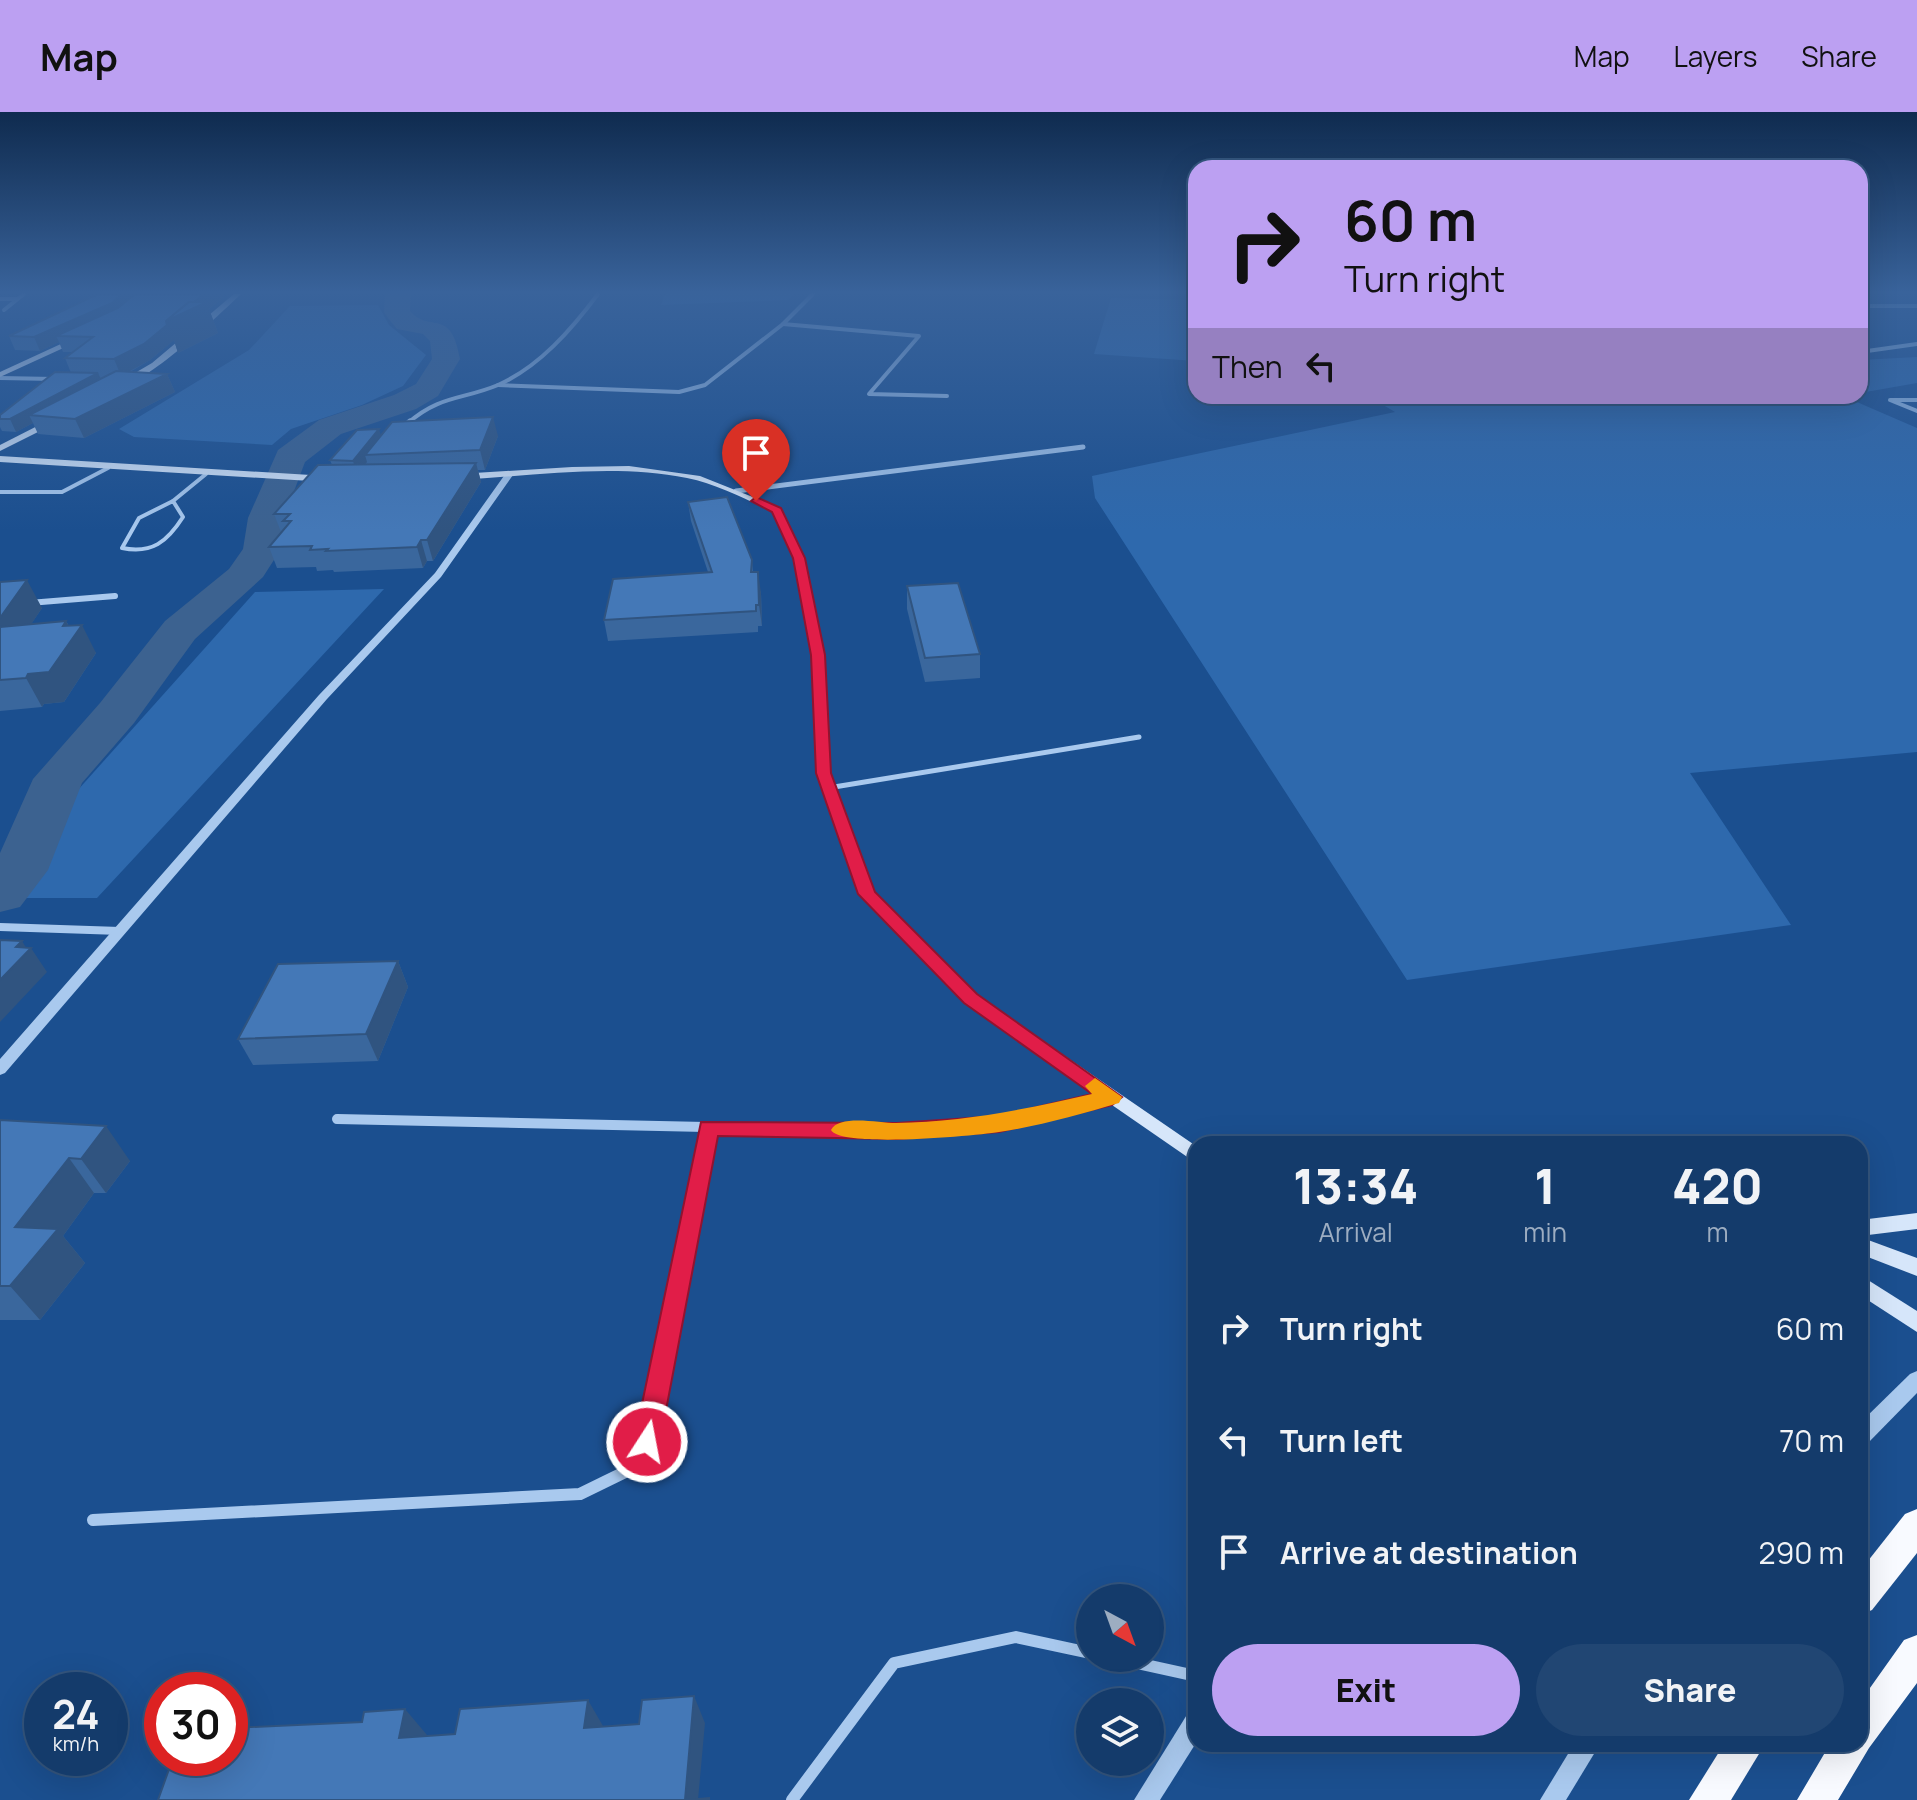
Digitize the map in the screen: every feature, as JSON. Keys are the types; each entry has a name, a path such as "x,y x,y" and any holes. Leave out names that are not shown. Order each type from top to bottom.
{"highway":[{"path":"1868,1588 1917,1526"},
{"path":"1868,1722 1917,1653"},
{"path":"1708,1800 1741,1752"},
{"path":"1816,1800 1847,1752"}],"main road":[{"path":"114,385 142,373"},
{"path":"0,448 60,418"},
{"path":"3,461 238,476 339,479"},
{"path":"449,477 634,470 684,475 736,491 777,510 799,558 818,655 823,773 867,894 970,999 1188,1150"},
{"path":"1868,1227 1917,1221"},
{"path":"1868,1248 1917,1267"},
{"path":"1868,1289 1917,1323"}],"street":[{"path":"399,431 428,405 498,385 518,373"},
{"path":"498,385 679,392 705,385 721,373"},
{"path":"887,373 869,394 947,396"},
{"path":"0,376 57,380"},
{"path":"1917,400 1890,400 1917,411"},
{"path":"736,491 1083,447"},
{"path":"0,1069 323,697 438,575 509,475"},
{"path":"14,604 115,596"},
{"path":"0,927 120,931"},
{"path":"337,1119 897,1131 999,1124 1112,1097"},
{"path":"93,1520 580,1494 625,1472 647,1442 709,1127"},
{"path":"1868,1429 1917,1380"},
{"path":"792,1800 894,1663 1016,1637 1076,1650"},
{"path":"1164,1669 1188,1674"},
{"path":"1146,1800 1188,1734"},
{"path":"1552,1800 1583,1752"}],"lane":[{"path":"0,492 62,492 108,468"},
{"path":"173,501 183,517 168,541 152,548 122,548 139,518 173,501 206,474"},
{"path":"828,788 1139,737"}],"shaded area":[{"path":"212,373 413,373 403,386 362,405 291,429 272,445 134,437 119,429"},
{"path":"1868,373 1917,373 1917,383 1868,392"},
{"path":"1382,404 1862,404 1917,428 1917,752 1690,773 1791,925 1407,980 1095,498 1092,476 1395,412"},
{"path":"384,589 97,898 0,898 0,877 255,592"}],"building":[{"path":"54,373 98,373 10,419 0,419 0,415"},
{"path":"112,373 167,374 75,419 29,415"},
{"path":"493,417 480,450 365,455 392,422"},
{"path":"379,429 353,461 330,460 357,430"},
{"path":"476,463 427,540 421,540 417,547 326,551 328,549 310,550 312,546 269,547 291,521 283,521 290,514 274,514 318,465"},
{"path":"727,497 752,560 751,572 758,572 759,605 756,605 756,611 604,620 613,579 712,572 688,502"},
{"path":"27,580 0,618 0,582"},
{"path":"958,583 980,654 925,658 907,586"},
{"path":"66,621 63,626 82,625 49,672 0,680 0,627"},
{"path":"0,940 22,941 16,947 31,948 0,980"},
{"path":"398,961 366,1034 238,1039 278,964"},
{"path":"0,1120 106,1126 81,1159 69,1158 15,1227 58,1229 10,1286 0,1286"},
{"path":"694,1696 685,1800 158,1800 167,1776 248,1776 248,1727 362,1722 364,1712 405,1709 399,1738 455,1734 460,1709 588,1700 584,1728 639,1724 642,1700"}],"waterway":[{"path":"0,894 20,870 58,779 117,713 180,630 243,577 262,549 266,518 290,457 330,427 405,402 427,390 438,373"}],"slow traffic":[{"path":"841,1130 897,1131 999,1124 1112,1097 1095,1086"}],"route":[{"path":"647,1442 709,1127 897,1131 999,1124 1112,1097 970,999 867,894 823,773 818,655 799,558 777,510 756,501"}]}
